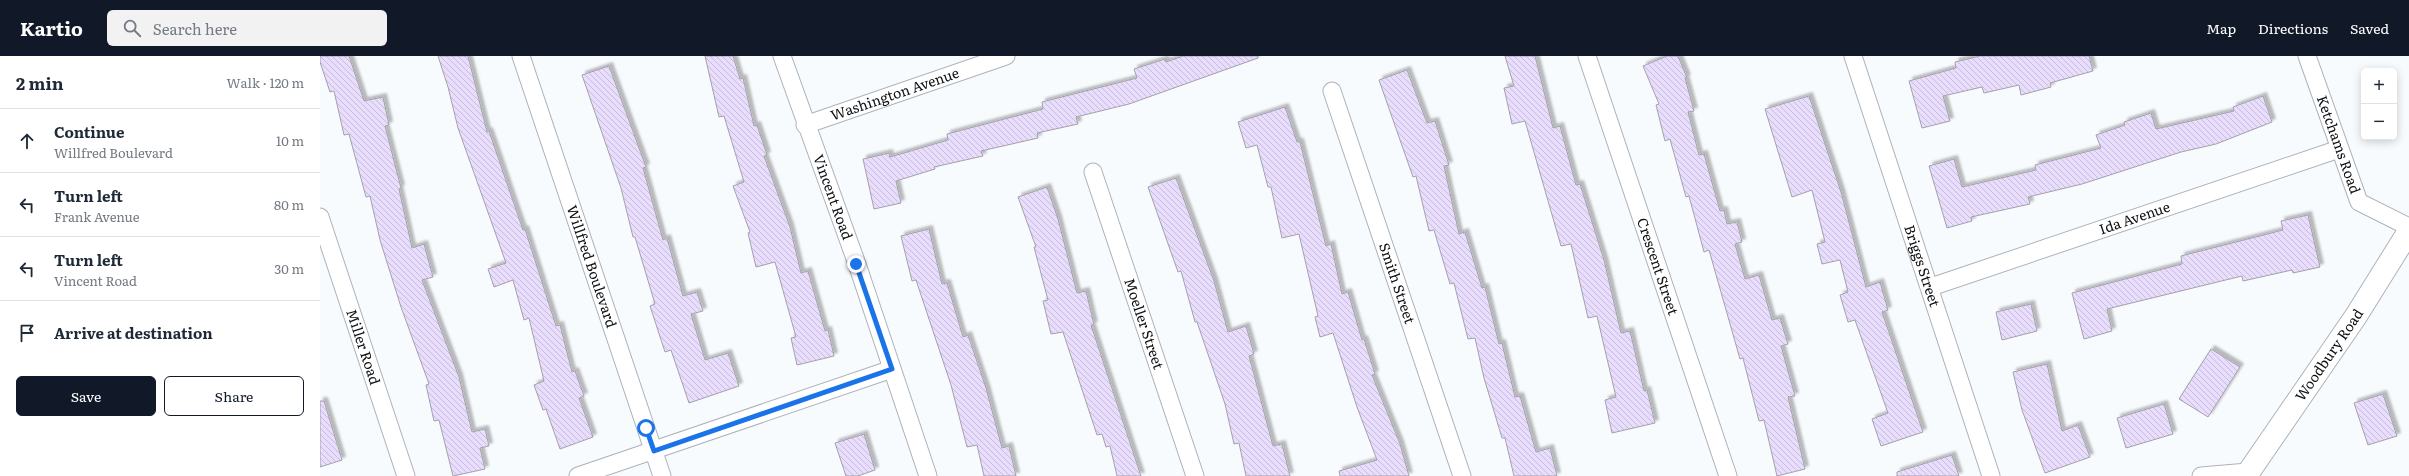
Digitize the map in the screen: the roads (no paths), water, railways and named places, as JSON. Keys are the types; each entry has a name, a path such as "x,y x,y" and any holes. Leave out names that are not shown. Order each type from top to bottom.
{"main road":[{"name":"Woodbury Road","path":"2248,475 2356,316 2409,231"}],"street":[{"name":"Willfred Boulevard","path":"521,56 662,476"},
{"name":"Vincent Road","path":"782,56 805,125 856,264 928,476"},
{"name":"Washington Avenue","path":"805,125 1006,56"},
{"name":"Crescent Street","path":"1587,56 1728,476"},
{"name":"Briggs Street","path":"1853,56 1992,476"},
{"name":"Ketchams Road","path":"2307,56 2359,202 2409,228"},
{"name":"Smith Street","path":"1332,91 1462,476"},
{"name":"Ida Avenue","path":"1930,287 2340,150"},
{"name":"Moeller Street","path":"1093,172 1195,476"},
{"name":"Miller Road","path":"320,218 326,256 404,475"},
{"path":"578,476 892,369"},
{"path":"2201,476 2248,475"}]}
